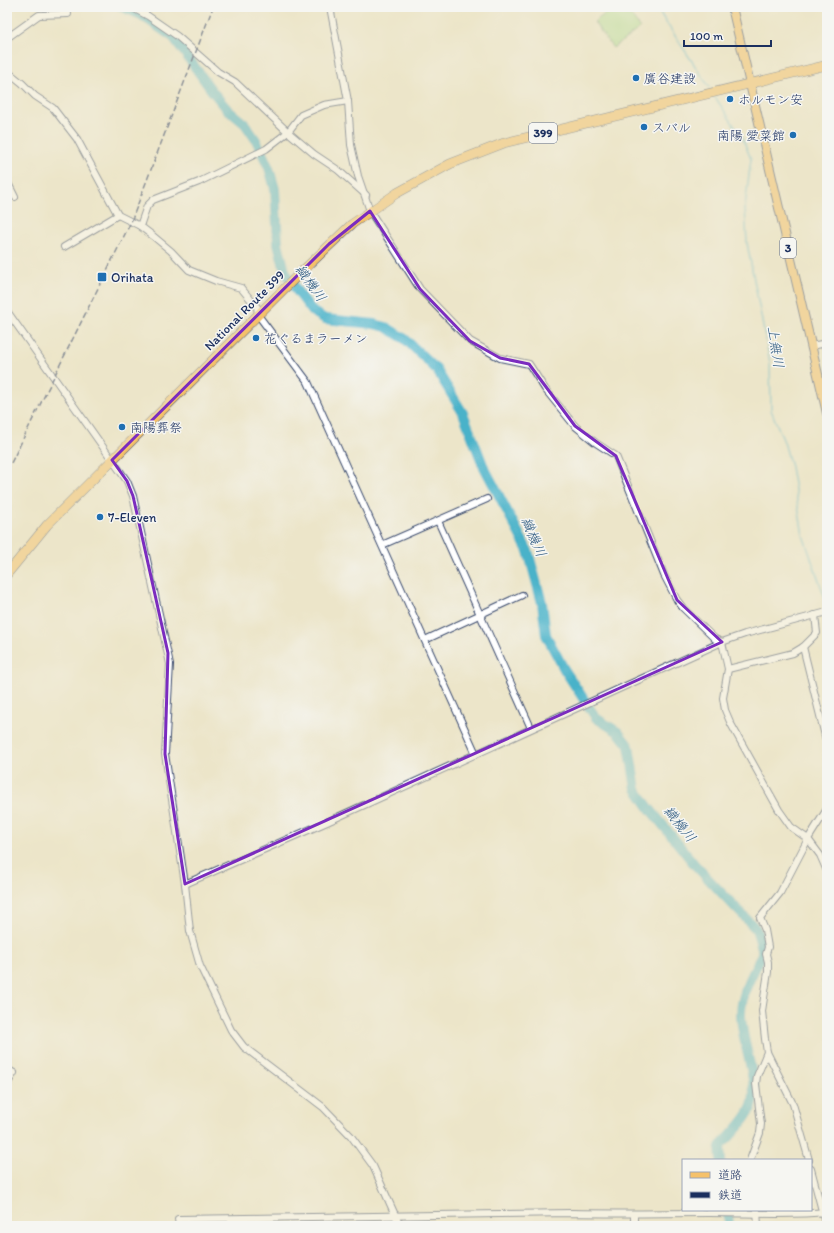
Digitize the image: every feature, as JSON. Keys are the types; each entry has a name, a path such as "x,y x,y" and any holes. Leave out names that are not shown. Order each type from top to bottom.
{"highway":[{"name":"National Route 399","path":"7,574 47,525 329,244 370,211 423,178 464,158 504,143 750,82 827,65"}],"main road":[{"name":"3","path":"732,7 827,413"}],"street":[{"path":"131,7 148,16 177,36 218,72 235,82 288,132 314,154 338,170 366,196"},
{"path":"330,7 348,101 351,144 358,176 370,211 420,289 470,341 500,358 529,364 545,389 575,426 596,443 616,456 661,568 677,600 682,608 715,639 722,642"},
{"path":"7,38 39,15 68,14"},
{"path":"7,72 22,83 35,96 53,108 77,139 118,215 140,226 171,251 189,270 216,281 241,288 257,306 258,315 308,382 476,754"},
{"path":"140,226 147,206 153,200 198,182 254,155 288,132 301,115 324,105 348,101"},
{"path":"7,181 15,196"},
{"path":"64,247 118,215"},
{"path":"7,311 127,481 133,496 168,653 169,689 165,754 194,951 210,988 231,1030 244,1047 322,1107 351,1136 373,1166 400,1226"},
{"path":"811,346 827,343"},
{"path":"382,545 487,499"},
{"path":"438,521 531,728"},
{"path":"425,640 522,595"},
{"path":"185,884 722,642 745,634 827,612"},
{"path":"728,669 793,653 803,647 817,633 815,615"},
{"path":"722,642 728,669 723,698 725,710 731,724 778,810 791,827 808,839 820,855 827,871"},
{"path":"803,647 827,744"},
{"path":"809,1159 793,1104 768,1052 762,1011 768,972 766,954 768,947 765,930 760,918 780,893 808,839 827,809"},
{"path":"750,1159 760,1133 761,1124 756,1084 757,1076 768,1052"},
{"path":"7,1069 14,1074 7,1084"},
{"path":"812,1172 825,1213 825,1222"},
{"path":"757,1212 758,1226"},
{"path":"179,1226 178,1219 572,1213 825,1213"},
{"path":"634,1214 634,1226"}],"highlighted area":[{"path":"370,211 420,289 470,341 500,358 529,364 575,426 616,456 677,600 722,642 185,884 165,754 168,653 133,496 127,481 112,460 329,244"}],"green space":[{"path":"614,7 625,7 640,28 613,48 594,22"}],"waterway":[{"name":"織機川","path":"122,7 141,15 174,38 212,91 228,110 245,124 256,140 269,168 275,189 278,243 285,271 297,291 313,312 325,319 374,324 386,327 405,339 436,369 463,413 483,465 528,551 542,603 546,635 564,669 596,718 618,732 629,746 636,789 650,809 695,865 756,929 762,948 762,954 745,991 741,1014 753,1082 753,1102 744,1119 720,1146 721,1159"},
{"name":"上無川","path":"656,7 709,87"},
{"name":"上無川","path":"715,97 742,137 751,159 745,207 747,243 770,363 771,410 784,442 791,467 803,535 827,604"},
{"name":"織機川","path":"728,1211 729,1226"}],"railway":[{"path":"7,471 131,222 213,7"}],"place":[{"name":"廣谷建設","path":"636,78"},
{"name":"ホルモン安","path":"730,99"},
{"name":"スバル","path":"644,127"},
{"name":"南陽 愛菜館","path":"793,135"},
{"name":"Orihata","path":"102,277"},
{"name":"花ぐるまラーメン","path":"256,338"},
{"name":"南陽葬祭","path":"122,427"},
{"name":"7-Eleven","path":"100,517"}]}
